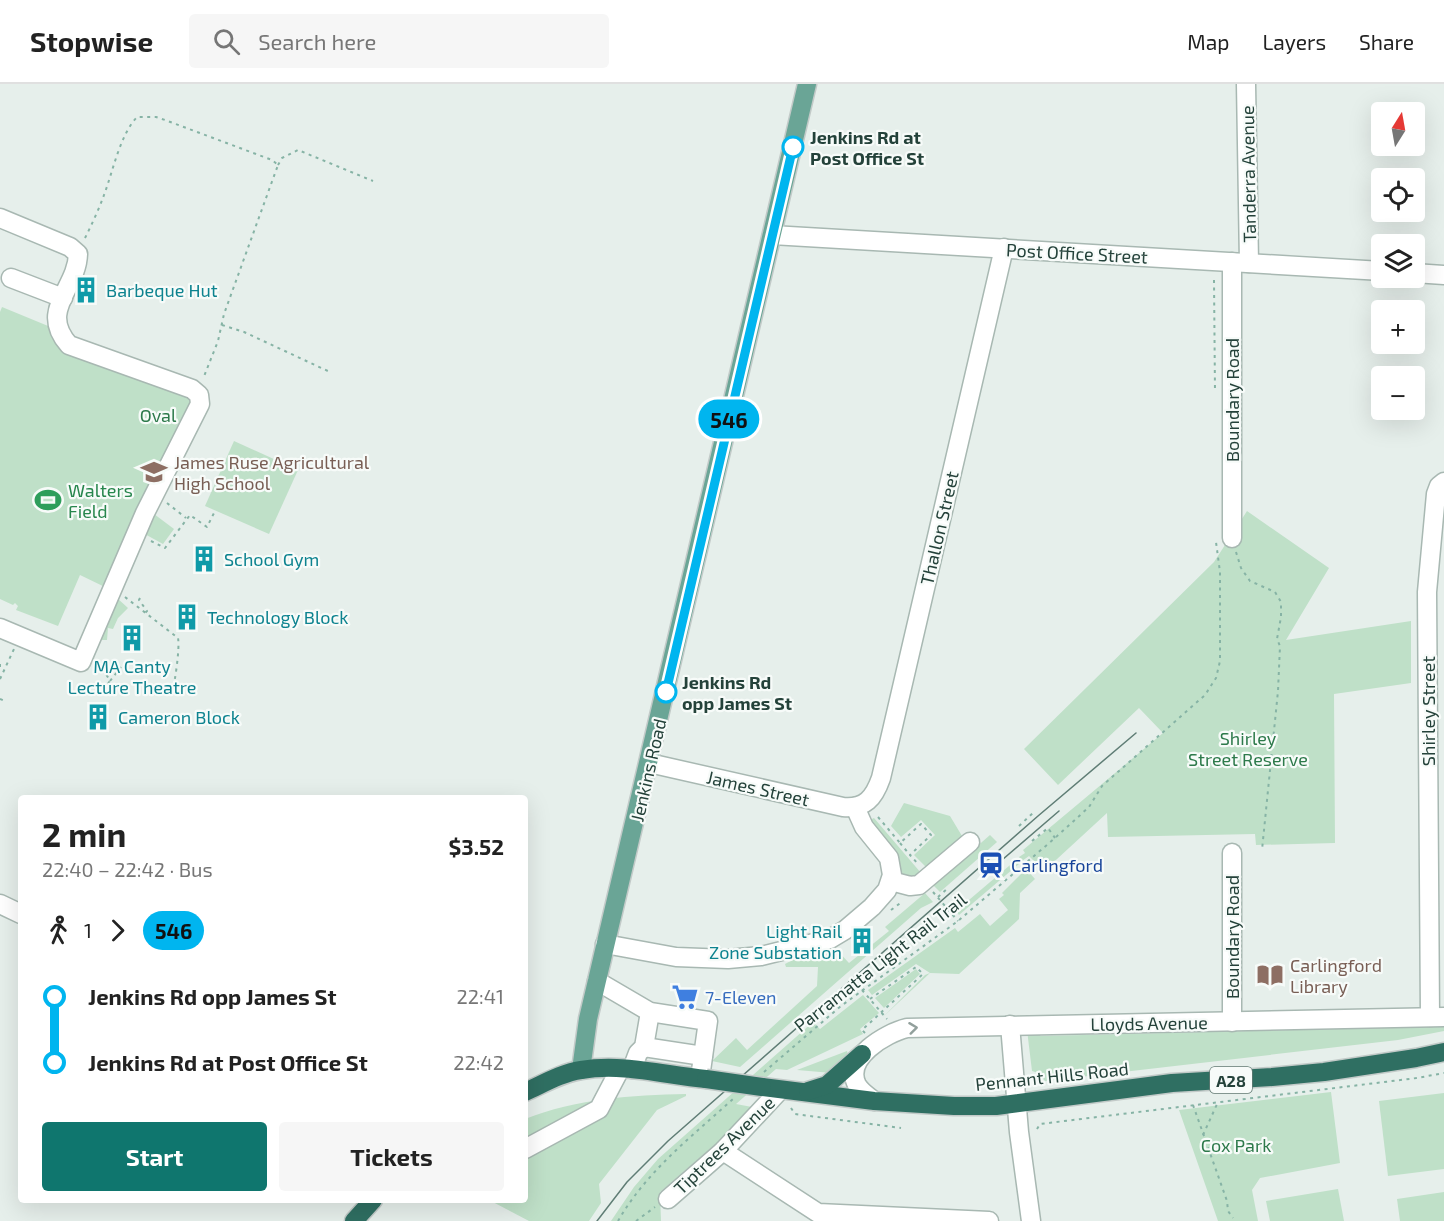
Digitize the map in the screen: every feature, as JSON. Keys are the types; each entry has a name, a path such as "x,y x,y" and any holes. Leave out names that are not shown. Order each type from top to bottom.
{"highway":[{"name":"Pennant Hills Road","path":"528,1091 560,1076 581,1070 626,1069 703,1079 761,1081 780,1090 803,1093 874,1101 954,1106 1017,1103 1172,1083 1324,1072 1444,1052"},
{"path":"803,1093 827,1085 862,1054"},
{"path":"354,1221 370,1203"}],"main road":[{"name":"Jenkins Road","path":"581,1070 586,1027 605,944 807,84"}],"street":[{"name":"Tanderra Avenue","path":"1241,263 1246,84"},
{"path":"0,218 70,247 78,254 56,322 60,335 69,345 192,388 198,393 200,399 198,410 144,513 81,662 0,628"},
{"name":"Post Office Street","path":"772,235 1371,270"},
{"name":"Thallon Street","path":"861,806 876,792 881,778 1004,248"},
{"name":"Boundary Road","path":"1224,538 1241,263"},
{"path":"1425,274 1444,275"},
{"path":"11,278 63,298"},
{"name":"Shirley Street","path":"1437,1017 1427,592 1436,494 1439,486 1444,482"},
{"name":"James Street","path":"649,763 834,806 861,806"},
{"path":"605,944 676,957 728,959 760,956 830,939 844,930 880,898 891,880 892,871 889,858 864,827 861,806"},
{"path":"891,880 910,886 919,885 970,842"},
{"name":"Boundary Road","path":"1232,853 1232,1022"},
{"path":"0,904 18,913"},
{"path":"597,981 650,1012 708,1021 703,1056 703,1079"},
{"path":"528,1147 599,1110 626,1069 644,1047 650,1012"},
{"name":"Lloyds Avenue","path":"862,1054 882,1038 907,1028 1437,1017"},
{"path":"1010,1025 1031,1221"},
{"path":"644,1047 703,1056"},
{"path":"862,1054 855,1069 855,1079 860,1089 874,1101"},
{"name":"Tiptrees Avenue","path":"668,1199 723,1151 780,1090"},
{"path":"723,1151 818,1213 989,1221"}],"path":[{"path":"78,254 104,196 123,142 137,117 156,117 165,120 272,160 278,165"},
{"path":"198,393 218,341 224,314 282,158 298,150 373,182"},
{"path":"222,325 244,332 330,372"},
{"path":"155,494 187,519"},
{"path":"150,541 165,548 190,515 207,527 214,511"},
{"path":"1224,538 1245,575 1255,584 1275,592 1281,602 1277,639 1280,646 1278,691 1262,850"},
{"name":"Parramatta Light Rail Trail","path":"761,1081 812,1029 958,921 1055,838 1089,807 1102,786 1205,695 1211,687 1220,661 1220,572 1224,538"},
{"path":"113,590 120,592 179,640 172,693"},
{"path":"140,598 139,600 147,611 145,613"},
{"path":"0,678 19,636"},
{"path":"110,681 121,667"},
{"path":"102,692 106,687"},
{"path":"0,699 5,701"},
{"path":"861,806 900,843 923,870"},
{"path":"1019,826 1034,812"},
{"path":"900,843 921,824 931,835 910,855"},
{"path":"1032,842 1048,828 1055,838"},
{"path":"1018,859 1023,865"},
{"path":"949,887 938,897 958,921"},
{"path":"891,911 909,897"},
{"path":"951,912 962,902"},
{"path":"866,1035 862,1030 923,974 916,967 870,999"},
{"path":"862,990 887,1019"},
{"path":"1037,1130 1040,1124 1444,1073"},
{"path":"618,1221 654,1173 735,1097"},
{"path":"1203,1135 1218,1102"},
{"path":"1193,1105 1227,1201 1228,1211 1233,1218"},
{"path":"791,1108 795,1114 902,1128"},
{"path":"636,1221 668,1199"}],"green space":[{"name":"Oval","path":"2,307 70,335 188,395 194,404 109,589 80,575 58,626 16,610 18,606 15,603 13,605 0,599 0,312"},
{"path":"234,441 298,470 269,534 205,506"},
{"name":"Shirley Street Reserve","path":"1247,511 1329,568 1286,640 1411,621 1411,683 1334,694 1335,843 1256,845 1255,834 1108,837 1107,813 1044,871 1029,856 1022,861 1019,857 1025,853 1023,850 1163,733 1139,708 1058,785 1024,749 1214,562"},
{"path":"154,514 174,529 163,544 141,532"},
{"path":"117,598 128,608 118,618 113,629 108,628 107,640 100,640"},
{"path":"904,803 950,816 962,836 927,868 914,855 935,835 921,820 901,837 891,826"},
{"path":"874,818 921,873 921,877 906,878 870,820"},
{"path":"990,835 997,842 940,892 933,885"},
{"path":"1016,860 1019,864 959,915 956,911"},
{"path":"1026,869 1035,879 1020,893 1019,919 959,974 930,973 916,964 872,995 868,990 955,928 958,932 980,914 990,926 1008,910 999,899 1004,895 1002,893"},
{"path":"925,893 933,902 921,908 740,1067 712,1061 736,1038 747,1050 817,986 818,967 786,967 785,964 800,956 835,948 849,963 889,931 885,927"},
{"path":"916,969 920,974 884,1008 875,998"},
{"path":"930,973 883,1017 925,975"},
{"path":"863,995 879,1013 860,1029 863,1034 787,1070 776,1069 736,1104 752,1107 734,1128 660,1192 661,1221 611,1221 634,1187 658,1159 813,1022 820,1029"},
{"path":"1444,1024 1444,1031 1398,1040 1045,1081 1038,1073 1032,1071 1027,1030 1041,1036 1376,1028"},
{"path":"847,1051 848,1055 832,1073 797,1070"},
{"name":"Cox Park","path":"1331,1092 1340,1163 1260,1178 1252,1190 1258,1221 1218,1221 1179,1110"},
{"path":"1444,1093 1444,1169 1388,1176 1379,1101"},
{"path":"686,1094 657,1110 599,1184 601,1203 589,1221 529,1221 495,1203 528,1203 528,1118 564,1107 604,1099"},
{"path":"1338,1189 1344,1221 1270,1221 1266,1201"},
{"path":"1444,1192 1444,1221 1400,1221 1397,1199"}],"tram line":[{"path":"597,1221 627,1182 668,1141 1038,816 1136,733"},
{"path":"995,866 1059,811"}],"bus line":[{"name":"546","path":"666,692 793,147"}],"place":[{"name":"Jenkins Rd at Post Office St","path":"793,147"},
{"name":"Barbeque Hut","path":"86,290"},
{"name":"James Ruse Agricultural High School","path":"154,472"},
{"name":"Walters Field","path":"48,500"},
{"name":"School Gym","path":"204,559"},
{"name":"Technology Block","path":"187,617"},
{"name":"MA Canty Lecture Theatre","path":"132,638"},
{"name":"Jenkins Rd opp James St","path":"666,692"},
{"name":"Cameron Block","path":"98,717"},
{"name":"Carlingford","path":"991,865"},
{"name":"Light Rail Zone Substation","path":"862,941"},
{"name":"Carlingford Library","path":"1270,975"},
{"name":"7-Eleven","path":"685,997"}]}
